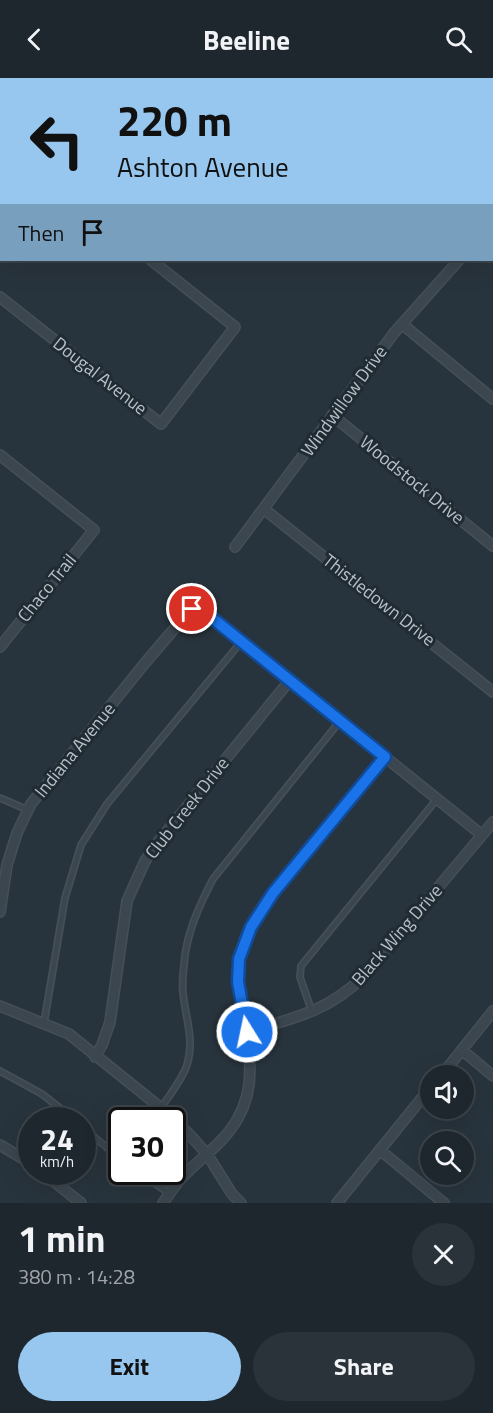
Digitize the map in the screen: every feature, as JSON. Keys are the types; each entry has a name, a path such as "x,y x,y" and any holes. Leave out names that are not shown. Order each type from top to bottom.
{"street":[{"name":"Dougal Avenue","path":"0,297 161,424 235,327 153,261"},
{"name":"Windwillow Drive","path":"235,547 402,324 458,261"},
{"path":"402,324 492,398"},
{"name":"Woodstock Drive","path":"332,415 493,546"},
{"name":"Chaco Trail","path":"0,455 94,530 0,646"},
{"name":"Thistledown Drive","path":"264,509 493,692"},
{"name":"Indiana Avenue","path":"0,912 7,865 17,833 28,810 182,617 192,609 201,609 242,641"},
{"path":"242,641 482,835"},
{"name":"Club Creek Drive","path":"95,1057 110,1022 127,901 145,861 290,680"},
{"path":"163,1203 192,1169 228,1135 246,1103 251,1072 238,982 239,959 251,927 273,893 385,757"},
{"name":"Black Wing Drive","path":"247,1032 312,1012 340,997 363,977 493,822"},
{"path":"0,1006 69,1035 160,1107"},
{"path":"450,1065 493,1011"},
{"path":"462,1050 493,1076"},
{"path":"337,1203 420,1100"},
{"path":"186,1131 207,1155 232,1194 241,1203"},
{"path":"0,1145 18,1156"},
{"path":"380,1150 444,1203"},
{"path":"58,1185 81,1203"}],"lane":[{"path":"44,1023 65,898 81,845 107,804 242,641"},
{"path":"162,1107 187,1065 190,1029 183,992 184,962 189,933 197,908 213,879 340,721"},
{"path":"0,798 28,810"},
{"path":"312,1012 300,977 300,966 437,799"},
{"path":"0,1071 42,1094 58,1107"},
{"path":"96,1139 108,1148"},
{"path":"157,1185 170,1194"}],"route":[{"path":"192,609 201,609 385,757 273,893 251,927 239,959 238,982 247,1032"}]}
